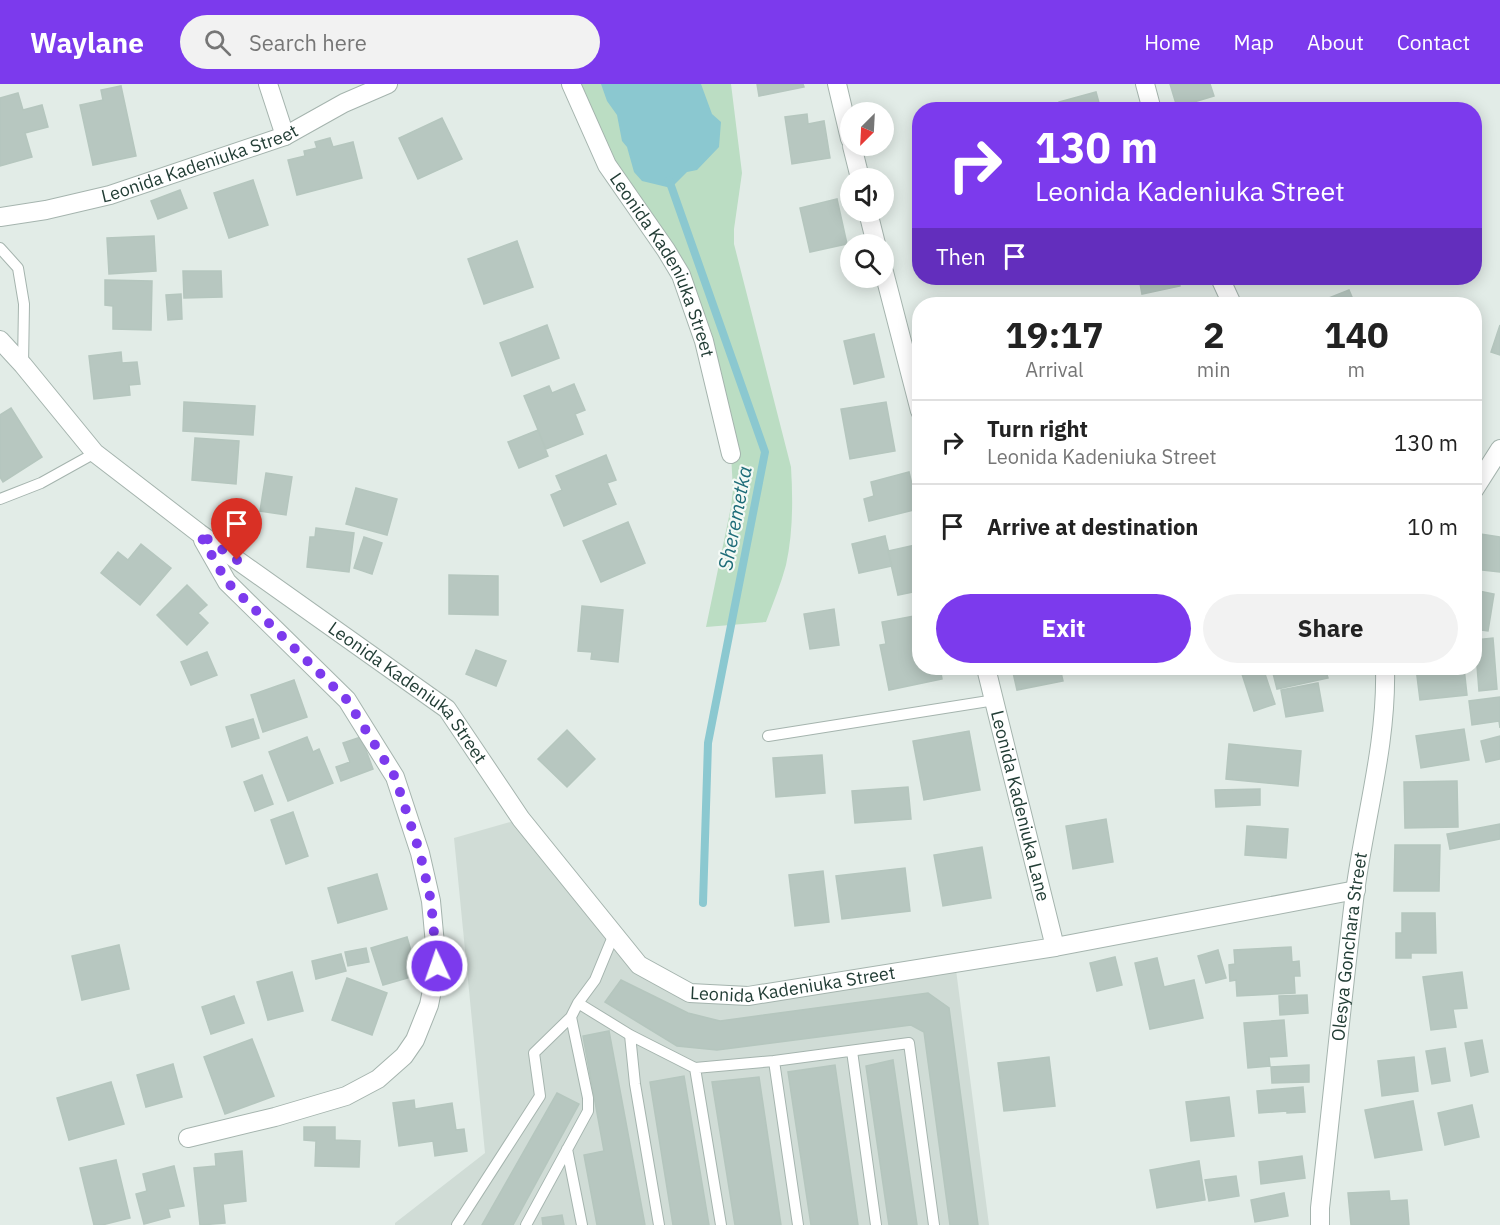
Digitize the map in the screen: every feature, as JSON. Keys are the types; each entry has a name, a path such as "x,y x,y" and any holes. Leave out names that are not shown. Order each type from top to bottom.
{"street":[{"path":"268,84 285,136"},
{"name":"Leonida Kadeniuka Street","path":"0,217 46,210 110,195 285,136 344,103 388,84"},
{"name":"Leonida Kadeniuka Street","path":"571,84 607,165 681,275 704,341 731,454"},
{"path":"837,84 841,102"},
{"path":"1144,84 1150,102"},
{"path":"888,288 912,380"},
{"name":"Leonida Kadeniuka Street","path":"0,340 95,453 199,533 447,709 521,819 639,965 690,993 748,996 1055,947 1356,890"},
{"path":"1482,477 1500,449"},
{"name":"Leonida Kadeniuka Street","path":"188,1138 346,1096 378,1080 404,1056 415,1040 429,1005 437,966 431,901 420,853 395,777 347,700 227,582 199,533"},
{"name":"Leonida Kadeniuka Lane","path":"988,675 1055,947"},
{"name":"Olesya Gonchara Street","path":"1320,1225 1321,1196 1356,890 1379,764 1386,693 1385,675"}],"lane":[{"path":"0,248 18,268 24,304 23,365"},
{"path":"0,498 41,483 95,453"},
{"path":"768,736 995,700"},
{"path":"457,1225 540,1096 534,1053 571,1017 595,980 614,934"},
{"path":"578,1004 630,1035 695,1068 774,1061 909,1043 934,1225"},
{"path":"526,1225 588,1111 588,1098 571,1017"},
{"path":"630,1035 635,1084 659,1225"},
{"path":"852,1051 876,1225"},
{"path":"774,1061 798,1225"},
{"path":"695,1068 721,1225"},
{"path":"567,1149 582,1225"}],"shaded area":[{"path":"521,819 639,965 690,993 748,996 955,962 989,1225 395,1225 485,1153 454,838"}],"green space":[{"path":"571,84 731,84 742,173 734,244 791,467 790,541 782,579 766,622 706,627 733,490 731,454 698,320 617,182"}],"water":[{"path":"601,84 701,84 712,114 721,122 719,147 697,170 687,172 671,188 642,181 634,172 627,147 622,141 617,115 607,101"}],"building":[{"path":"757,84 803,84 804,87 759,96"},
{"path":"1170,84 1210,84 1214,96 1194,102 1175,102"},
{"path":"121,86 136,156 93,165 80,105 103,100 101,90"},
{"path":"1096,92 1099,102 1059,102"},
{"path":"18,93 23,110 42,105 48,127 25,133 32,157 0,166 0,98"},
{"path":"807,114 808,124 824,121 830,158 792,164 785,117"},
{"path":"442,118 462,159 418,179 399,138"},
{"path":"330,138 333,147 353,142 362,178 297,195 288,160 305,156 304,151 317,148 315,142"},
{"path":"253,180 268,225 229,238 214,193"},
{"path":"180,190 187,208 158,219 151,201"},
{"path":"837,199 840,222 842,222 845,234 840,234 840,246 810,252 800,208"},
{"path":"154,236 156,271 109,274 107,238"},
{"path":"517,241 533,287 484,304 468,259"},
{"path":"183,271 221,271 222,297 184,298"},
{"path":"105,280 152,281 151,330 113,329 113,306 105,305"},
{"path":"1140,285 1180,286 1142,294"},
{"path":"1349,290 1352,297 1332,297"},
{"path":"181,294 182,319 168,320 166,295"},
{"path":"547,325 559,358 512,376 500,343"},
{"path":"1500,325 1500,355 1491,352"},
{"path":"874,334 884,377 854,384 844,341"},
{"path":"121,352 122,363 137,362 140,384 129,385 130,395 94,399 89,356"},
{"path":"574,384 585,410 575,414 583,434 546,449 524,396 549,386 552,393"},
{"path":"184,402 255,406 253,435 183,431"},
{"path":"886,402 895,451 850,459 841,409"},
{"path":"11,408 42,457 3,482 0,477 0,415"},
{"path":"538,430 548,456 519,468 508,442"},
{"path":"195,438 239,441 236,484 192,480"},
{"path":"606,455 616,480 607,483 616,504 564,526 551,495 562,490 556,476"},
{"path":"909,472 912,484 912,510 869,521 864,499 874,496 871,482"},
{"path":"266,473 292,477 286,515 260,511"},
{"path":"356,488 397,499 387,535 346,524"},
{"path":"628,522 645,563 601,582 583,541"},
{"path":"316,528 354,533 349,572 307,567 310,537 315,537"},
{"path":"1482,534 1500,537 1500,572 1482,570"},
{"path":"885,536 892,566 859,573 852,544"},
{"path":"364,537 382,543 372,574 354,568"},
{"path":"141,544 171,568 140,605 101,573 118,552 128,560"},
{"path":"912,546 912,592 898,595 888,551"},
{"path":"449,575 498,576 498,615 449,614"},
{"path":"187,585 207,605 198,613 208,623 187,645 157,615"},
{"path":"1482,592 1494,594 1488,631 1482,630"},
{"path":"582,606 623,610 618,662 591,659 592,652 578,651"},
{"path":"834,609 839,645 810,649 804,614"},
{"path":"912,616 912,675 941,675 942,679 889,690 880,645 886,644 882,622"},
{"path":"1493,638 1497,689 1479,691 1478,675 1482,675 1482,639"},
{"path":"476,650 506,661 496,686 466,674"},
{"path":"207,652 217,675 191,685 181,662"},
{"path":"1014,675 1062,675 1063,681 1017,690"},
{"path":"1242,675 1265,675 1275,704 1254,711"},
{"path":"1274,675 1327,675 1328,678 1277,689"},
{"path":"1417,675 1465,675 1467,695 1420,700"},
{"path":"294,680 307,717 263,732 251,695"},
{"path":"1318,683 1323,711 1286,717 1281,690"},
{"path":"1500,697 1500,728 1499,721 1472,725 1469,701"},
{"path":"253,719 259,738 232,747 226,727"},
{"path":"1464,729 1469,760 1421,768 1416,736"},
{"path":"567,730 595,759 567,787 538,759"},
{"path":"969,731 980,790 924,800 913,741"},
{"path":"1500,736 1500,759 1486,762 1481,741"},
{"path":"307,737 313,752 319,749 333,783 288,801 269,752"},
{"path":"361,737 373,769 341,781 336,767 350,762 343,743"},
{"path":"1229,744 1301,751 1298,786 1226,779"},
{"path":"822,755 825,793 776,797 773,758"},
{"path":"262,775 273,804 255,811 244,782"},
{"path":"1457,781 1458,827 1405,828 1404,782"},
{"path":"908,787 911,819 855,823 852,791"},
{"path":"1260,789 1260,805 1216,807 1215,790"},
{"path":"293,812 308,856 286,864 271,820"},
{"path":"1106,819 1113,862 1073,869 1066,826"},
{"path":"1500,824 1500,839 1450,849 1447,834"},
{"path":"1247,826 1288,829 1286,858 1245,855"},
{"path":"1395,845 1440,845 1439,891 1394,891"},
{"path":"982,847 991,898 943,906 934,855"},
{"path":"905,868 910,911 842,919 836,876"},
{"path":"823,871 829,922 795,926 789,875"},
{"path":"377,874 387,909 338,923 328,888"},
{"path":"1402,913 1435,913 1436,953 1411,953 1411,958 1396,958 1396,933 1402,933"},
{"path":"407,937 418,975 383,985 371,948"},
{"path":"119,945 129,989 82,1000 72,956"},
{"path":"1291,947 1292,962 1299,961 1300,976 1294,976 1295,993 1237,996 1236,980 1230,981 1229,965 1235,964 1234,950"},
{"path":"366,948 369,962 348,966 345,952"},
{"path":"1218,950 1226,978 1206,983 1198,956"},
{"path":"341,954 346,971 316,979 312,961"},
{"path":"1115,957 1122,985 1097,991 1090,963"},
{"path":"1157,958 1164,987 1194,980 1203,1018 1150,1029 1135,963"},
{"path":"292,972 303,1011 268,1020 257,982"},
{"path":"1462,972 1467,1008 1453,1009 1456,1027 1431,1030 1423,977"},
{"path":"347,978 387,993 372,1035 332,1020"},
{"path":"621,980 688,1013 720,1021 928,993 949,1008 978,1225 950,1225 924,1032 911,1025 717,1050 677,1046 605,1002"},
{"path":"1307,995 1308,1013 1280,1015 1279,996"},
{"path":"234,996 244,1023 211,1034 202,1007"},
{"path":"1284,1020 1287,1056 1269,1057 1270,1066 1248,1068 1244,1023"},
{"path":"609,1031 645,1225 597,1225 584,1155 604,1151 583,1036"},
{"path":"252,1039 274,1096 225,1114 204,1057"},
{"path":"1482,1040 1488,1072 1471,1076 1465,1043"},
{"path":"1445,1048 1450,1081 1432,1084 1426,1051"},
{"path":"1049,1057 1055,1106 1004,1111 998,1063"},
{"path":"1414,1057 1418,1091 1382,1096 1378,1061"},
{"path":"893,1060 917,1225 889,1225 866,1066"},
{"path":"173,1064 182,1097 146,1107 137,1075"},
{"path":"835,1065 858,1225 811,1225 788,1072"},
{"path":"1309,1065 1309,1082 1272,1083 1271,1067"},
{"path":"684,1076 709,1225 673,1225 650,1082"},
{"path":"759,1077 781,1225 735,1225 712,1082"},
{"path":"111,1082 124,1124 69,1140 57,1098"},
{"path":"1303,1087 1305,1112 1259,1113 1257,1091"},
{"path":"557,1093 579,1104 513,1225 482,1225"},
{"path":"1229,1097 1234,1136 1191,1141 1186,1102"},
{"path":"414,1100 415,1109 452,1103 456,1130 464,1129 467,1151 435,1156 433,1141 399,1146 393,1103"},
{"path":"1413,1101 1422,1150 1375,1158 1365,1110"},
{"path":"1472,1105 1479,1137 1445,1145 1438,1113"},
{"path":"304,1127 335,1127 335,1140 360,1141 359,1167 315,1166 316,1141 304,1140"},
{"path":"242,1151 246,1201 223,1204 225,1223 200,1225 194,1168 216,1166 215,1154"},
{"path":"1302,1156 1305,1178 1261,1184 1259,1162"},
{"path":"116,1160 130,1218 94,1225 80,1168"},
{"path":"1199,1161 1205,1200 1157,1208 1150,1170"},
{"path":"174,1166 184,1206 168,1209 170,1217 144,1224 136,1194 147,1191 143,1174"},
{"path":"1236,1176 1239,1196 1209,1201 1205,1180"},
{"path":"1389,1191 1390,1201 1407,1200 1409,1225 1351,1225 1348,1193"},
{"path":"1284,1193 1288,1216 1255,1222 1251,1200"},
{"path":"562,1215 564,1225 543,1225 542,1218"}],"waterway":[{"name":"Sheremetka","path":"669,180 765,452 708,743 703,903"}],"route":[{"path":"237,560 199,533 227,582 347,700 395,777 420,853 431,901 437,966"}]}
